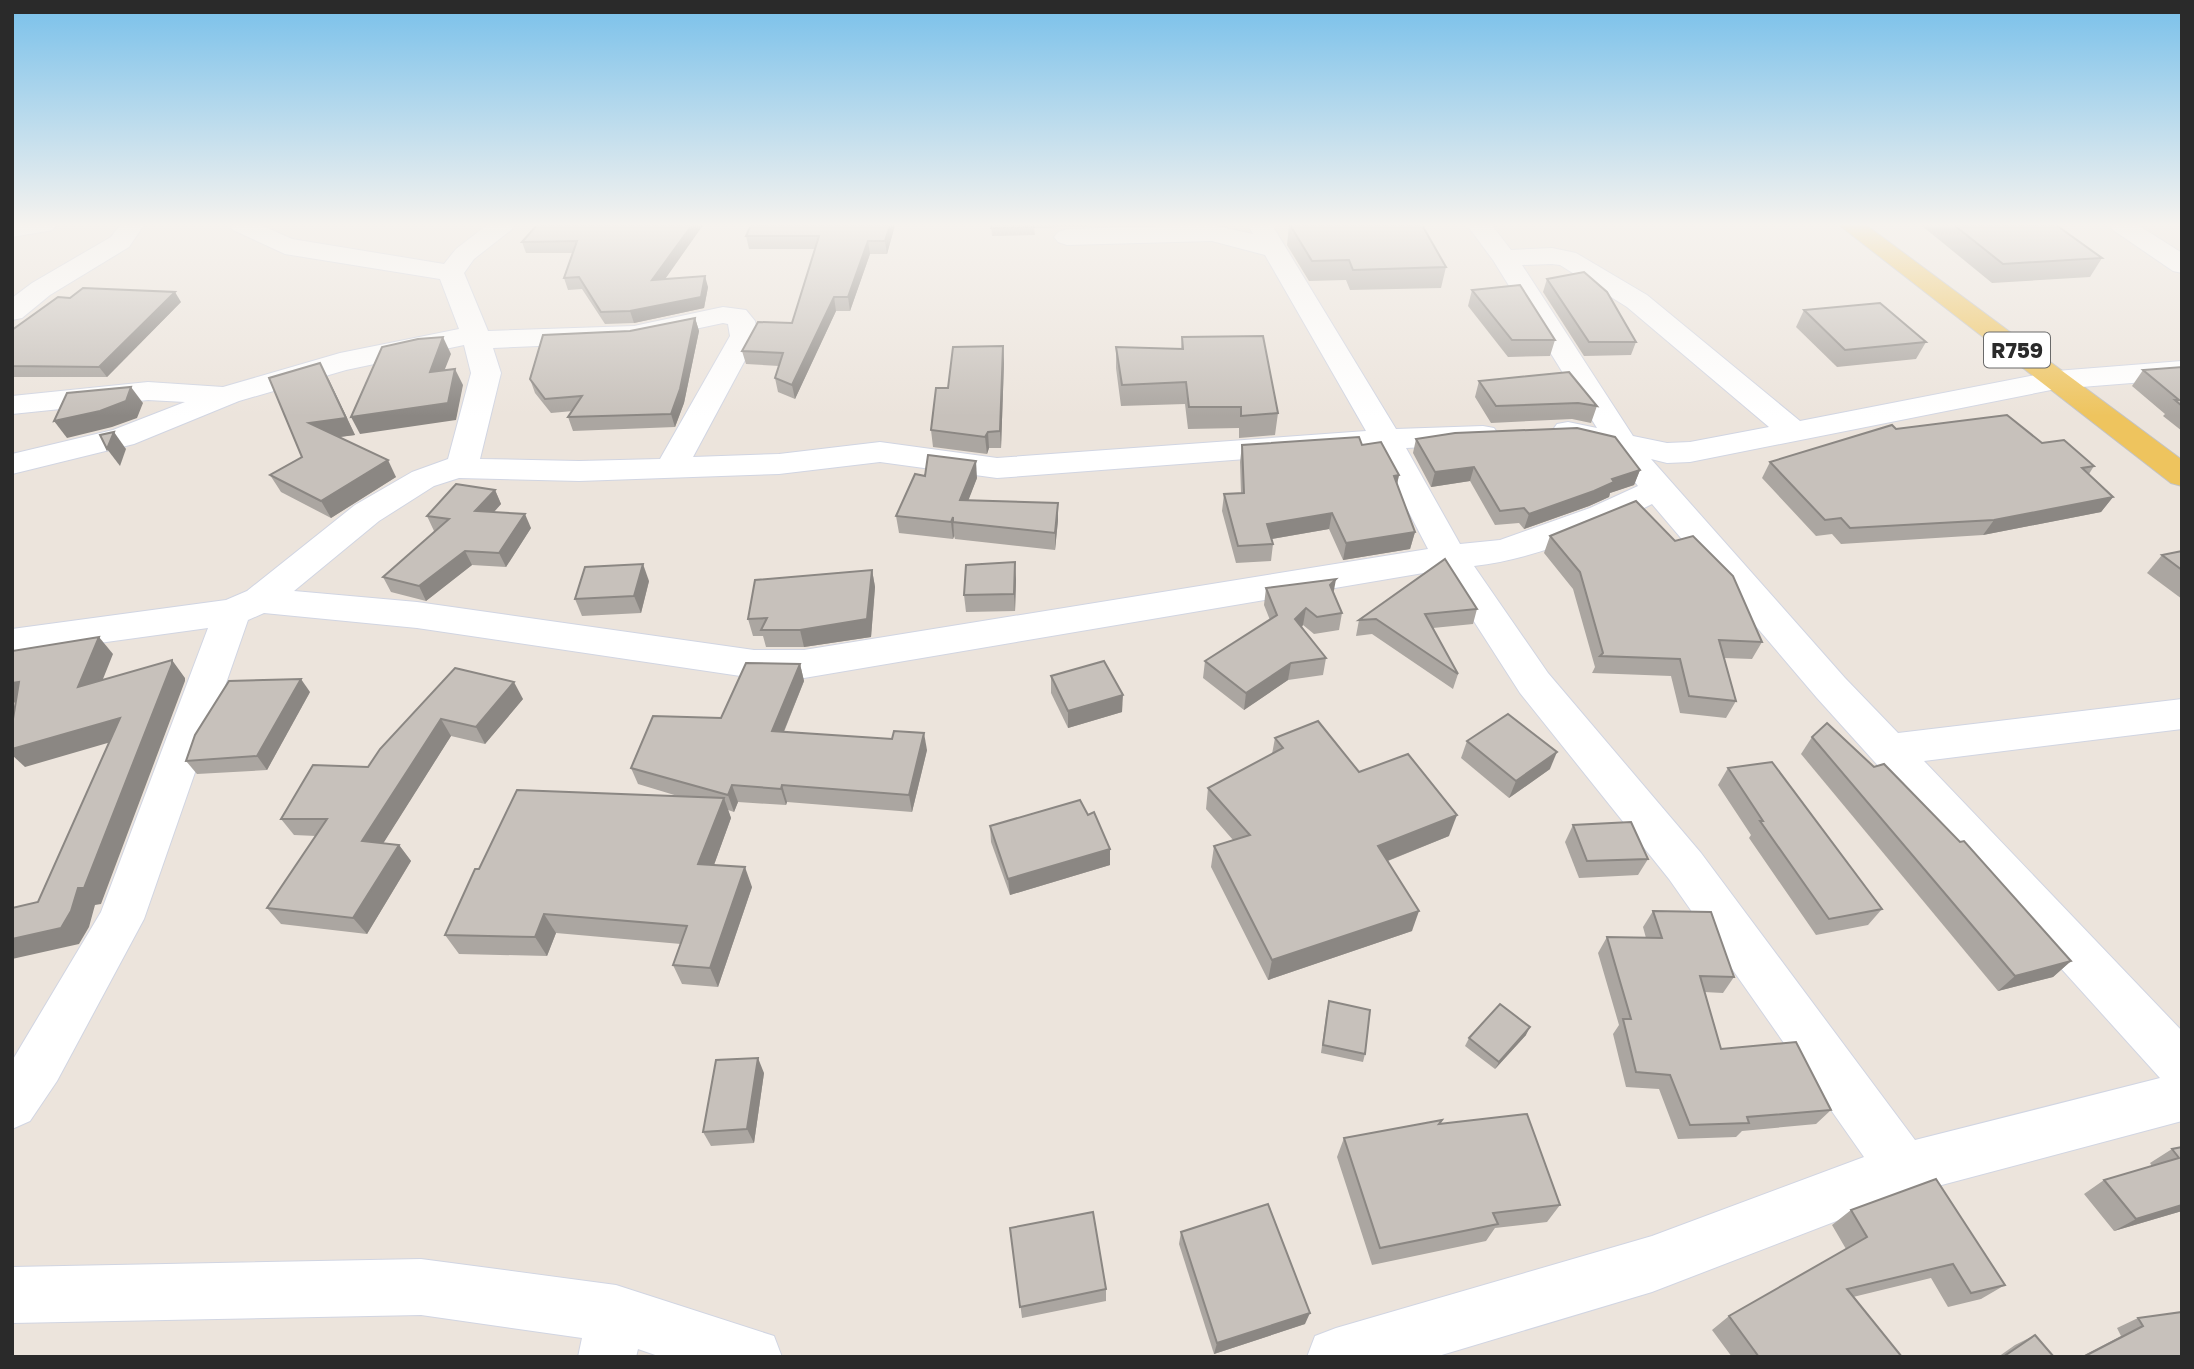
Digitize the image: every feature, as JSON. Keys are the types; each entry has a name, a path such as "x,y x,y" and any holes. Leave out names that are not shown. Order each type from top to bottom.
{"main road":[{"name":"R759","path":"1935,289 2182,476"}],"street":[{"path":"12,312 41,289"},
{"path":"457,289 476,337 486,373 463,463 457,468"},
{"path":"1299,289 1386,439 1450,557 1534,683 1685,866 1904,1169"},
{"path":"1524,289 1622,443 1657,489 1831,688 2182,1066"},
{"path":"1617,289 1637,301 1794,432"},
{"path":"12,464 123,436 228,395 340,362 476,337 634,334 723,315 736,316 741,321 744,336 671,468"},
{"path":"1545,432 1572,431 1667,453 1690,452 2056,380 2182,370"},
{"path":"12,405 148,391 228,395"},
{"path":"12,1104 38,1065 121,919 246,606 367,513 423,479 457,468 579,471 671,468 779,464 880,453 997,468 1386,439 1506,434"},
{"path":"12,642 246,606 417,615 754,664 804,664 1450,557 1504,551 1602,516 1657,489"},
{"path":"1889,750 2182,714"},
{"path":"1336,1357 1652,1264 1904,1169 2182,1097"},
{"path":"12,1295 421,1287 611,1336 752,1357"}],"building":[{"path":"82,289 175,292 99,367 12,366 12,330 58,297 70,298"},
{"path":"586,289 703,289 701,297 630,311 601,312"},
{"path":"803,289 851,289 848,297 834,297 792,385 775,378 783,353 742,351 758,322 792,323"},
{"path":"1522,289 1555,340 1512,340 1472,290"},
{"path":"1554,289 1603,289 1636,342 1589,342"},
{"path":"1880,303 1926,342 1845,350 1804,310"},
{"path":"695,318 680,389 671,414 568,417 582,396 545,399 530,379 543,335 630,331"},
{"path":"1263,336 1278,413 1241,416 1241,407 1189,407 1186,382 1122,385 1116,347 1183,349 1182,337"},
{"path":"443,337 430,372 455,369 448,403 351,417 382,347"},
{"path":"1003,346 1000,431 988,432 985,437 931,430 936,388 948,388 953,347"},
{"path":"320,363 346,418 309,423 388,460 321,501 270,475 302,457 269,378"},
{"path":"2182,367 2182,406 2175,400 2179,400 2143,370"},
{"path":"1569,372 1597,406 1578,403 1496,406 1479,381"},
{"path":"131,387 126,401 100,411 54,421 67,393"},
{"path":"2007,415 2042,443 2064,440 2094,466 2082,468 2113,497 1994,520 1850,528 1841,518 1825,520 1770,462 1892,425 1896,429"},
{"path":"1577,428 1615,437 1640,470 1612,479 1614,482 1594,491 1529,514 1524,508 1500,511 1474,467 1435,472 1416,439 1455,433"},
{"path":"114,432 107,449 100,435"},
{"path":"1359,437 1362,445 1381,442 1399,475 1394,476 1415,532 1346,543 1332,513 1267,524 1273,544 1238,546 1224,494 1244,493 1242,445"},
{"path":"928,455 976,461 960,500 1058,503 1055,533 953,522 953,517 951,522 896,516 915,474 925,476"},
{"path":"456,484 495,490 475,511 525,514 499,553 465,551 419,586 383,577 449,519 427,516"},
{"path":"1636,501 1675,541 1693,536 1733,576 1762,642 1719,640 1736,701 1689,696 1680,659 1600,656 1603,653 1580,572 1550,536"},
{"path":"2182,551 2182,570 2162,555"},
{"path":"1445,559 1477,609 1425,614 1458,674 1376,619 1359,620"},
{"path":"1015,562 1014,594 964,595 966,565"},
{"path":"643,564 634,596 575,599 585,567"},
{"path":"872,570 867,619 800,630 761,630 767,618 748,619 755,580"},
{"path":"1336,579 1330,585 1342,613 1317,617 1306,608 1295,619 1326,658 1291,663 1246,693 1205,661 1277,615 1266,588"},
{"path":"99,637 78,687 172,660 172,664 84,888 78,888 71,911 61,928 12,939 12,908 38,902 120,718 12,749 12,725 19,682 12,683 12,651"},
{"path":"1104,661 1123,695 1068,711 1051,676"},
{"path":"746,663 800,664 772,731 892,739 894,731 924,733 909,795 782,785 781,789 732,785 728,795 631,768 653,716 721,718"},
{"path":"455,668 514,682 476,727 441,719 362,841 399,845 353,918 267,908 327,819 281,819 313,765 368,767 380,749"},
{"path":"301,679 257,756 186,761 195,735 229,681"},
{"path":"1508,714 1557,752 1516,781 1467,741"},
{"path":"1318,721 1359,772 1408,754 1457,815 1378,846 1419,911 1272,960 1214,846 1250,835 1208,788 1283,748 1275,738"},
{"path":"1827,723 1874,767 1884,764 1960,842 1964,841 2071,961 2015,976 1812,737"},
{"path":"1772,762 1882,909 1829,919 1760,821 1763,821 1728,768"},
{"path":"517,790 724,798 698,864 745,867 710,968 673,965 687,926 544,914 535,937 445,935 475,869 479,869"},
{"path":"1080,800 1088,815 1094,812 1110,849 1008,879 990,826"},
{"path":"1631,822 1648,859 1587,861 1573,825"},
{"path":"1653,911 1711,912 1734,977 1700,976 1721,1049 1796,1042 1831,1110 1747,1117 1749,1123 1690,1125 1670,1075 1636,1072 1623,1019 1631,1019 1607,937 1662,938"},
{"path":"1329,1001 1370,1010 1365,1054 1323,1045"},
{"path":"1500,1004 1530,1027 1499,1062 1469,1038"},
{"path":"758,1058 747,1129 703,1132 716,1060"},
{"path":"1527,1114 1560,1205 1493,1213 1498,1224 1380,1248 1344,1138 1442,1120 1439,1124"},
{"path":"2182,1147 2182,1205 2136,1219 2104,1180 2179,1158 2172,1149"},
{"path":"1936,1179 2005,1285 1971,1293 1953,1264 1847,1289 1902,1357 1759,1357 1729,1316 1867,1237 1851,1210"},
{"path":"1268,1204 1310,1313 1217,1343 1181,1232"},
{"path":"1093,1212 1106,1289 1020,1307 1010,1228"},
{"path":"2182,1312 2182,1357 2083,1357 2143,1326 2138,1318"},
{"path":"2035,1335 2054,1357 2003,1357"}]}
